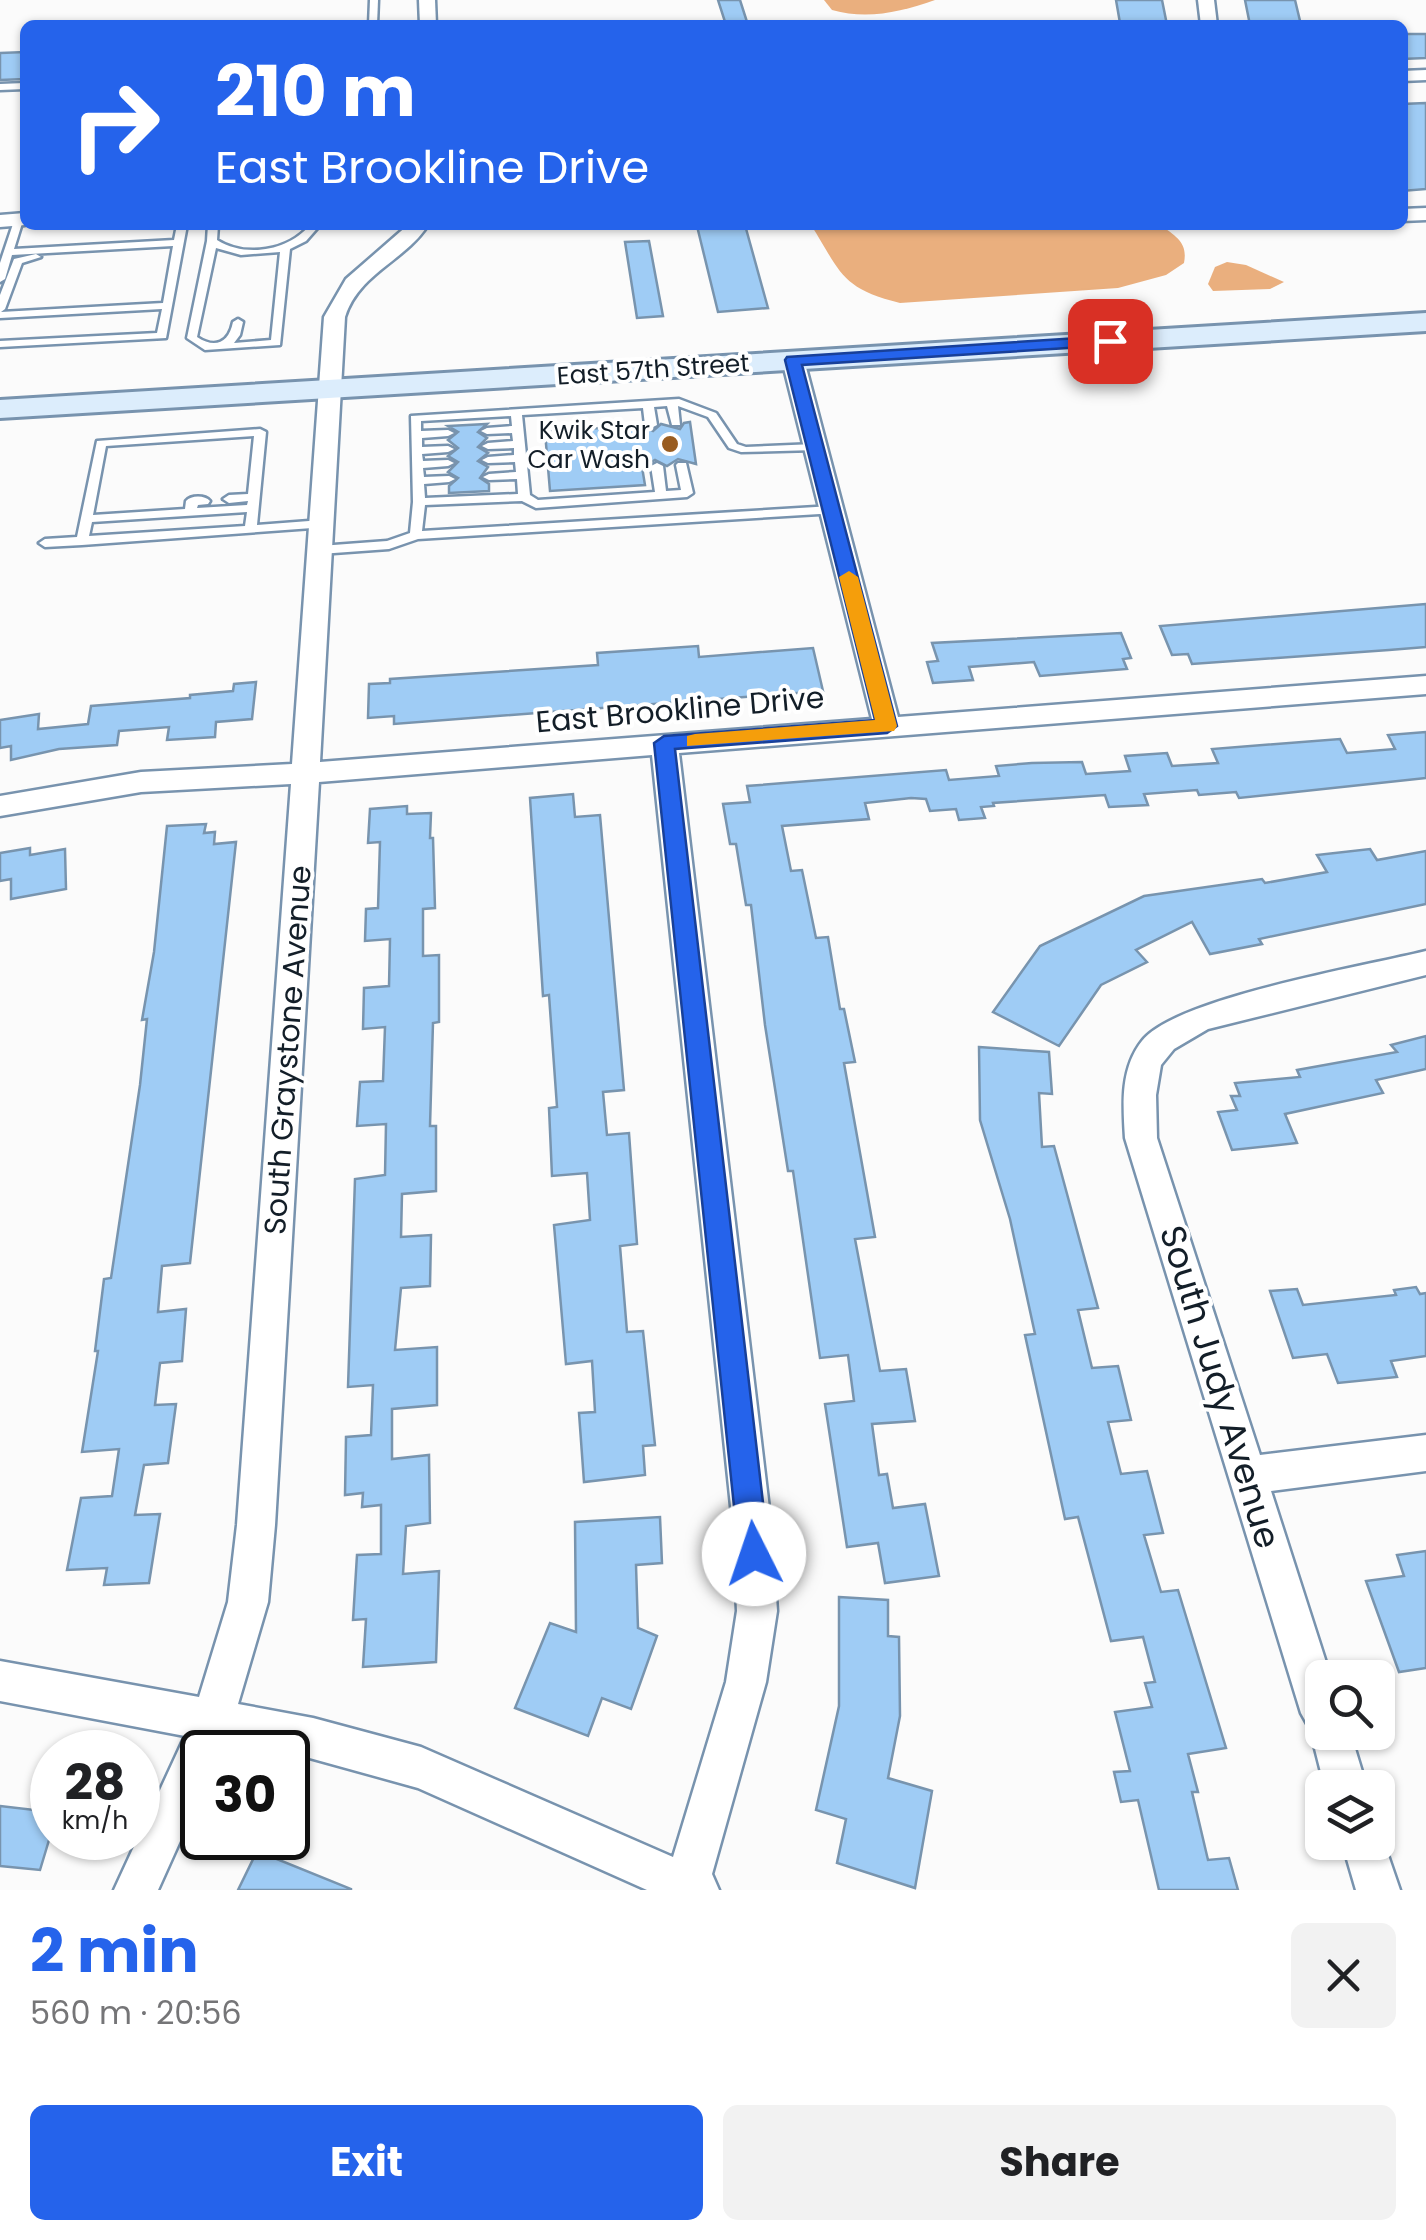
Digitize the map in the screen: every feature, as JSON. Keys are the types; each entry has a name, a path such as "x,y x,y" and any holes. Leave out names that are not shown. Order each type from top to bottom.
{"main road":[{"name":"East 57th Street","path":"0,409 332,378 1426,302"},
{"name":"East 57th Street","path":"0,387 793,360 1426,322"}],"street":[{"name":"South Graystone Avenue","path":"136,1890 213,1721 248,1602 307,772 332,378 332,323 336,305 346,290 412,230"},
{"path":"793,360 887,726"},
{"name":"East Brookline Drive","path":"0,806 141,782 1426,684"},
{"path":"0,1681 313,1739 421,1768 692,1888 746,1682 757,1611 752,1526 664,743"},
{"name":"South Judy Avenue","path":"1305,1660 1141,1138 1139,1097 1145,1058 1166,1032 1200,1018 1426,963"},
{"path":"1247,1474 1426,1452"},
{"path":"1369,1860 1378,1890"}],"lane":[{"path":"0,279 14,220"},
{"path":"0,344 162,336 174,243 180,230"},
{"path":"213,230 192,338 199,346 276,343 285,248"},
{"path":"212,240 224,249 285,248 301,241 311,230"},
{"path":"8,252 174,243"},
{"path":"107,247 95,254 18,261 0,312 168,304"},
{"path":"245,266 247,250"},
{"path":"220,347 232,342 238,322"},
{"path":"416,535 419,502 415,418 672,402 712,414 733,446 745,450 815,447"},
{"path":"672,402 676,423"},
{"path":"648,404 651,424"},
{"path":"516,412 524,496"},
{"path":"487,430 518,429"},
{"path":"82,540 101,443 260,432 251,529"},
{"path":"416,435 448,433"},
{"path":"488,453 520,451"},
{"path":"417,458 448,456"},
{"path":"419,502 524,496 536,504 687,493 682,465"},
{"path":"656,466 660,495"},
{"path":"489,477 522,474"},
{"path":"418,481 448,480"},
{"path":"509,497 512,529"},
{"path":"229,499 254,503"},
{"path":"191,512 192,502 204,501"},
{"path":"86,519 254,503"},
{"path":"45,543 251,529 389,545 416,535 832,510"}],"shaded area":[{"path":"824,0 935,0 871,14 832,10"},
{"path":"814,230 1167,230 1180,241 1185,256 1184,263 1166,275 1118,288 900,303 853,284"},
{"path":"1227,262 1246,265 1284,282 1270,289 1213,291 1208,284 1215,267"}],"building":[{"path":"718,0 740,0 746,20 724,20"},
{"path":"1116,0 1162,0 1166,20 1119,20"},
{"path":"1245,0 1295,0 1300,20 1249,20"},
{"path":"1408,34 1426,34 1426,58 1408,59"},
{"path":"20,52 20,79 0,80 0,53"},
{"path":"1426,103 1426,189 1408,190 1408,104"},
{"path":"698,230 746,230 768,308 718,312"},
{"path":"649,241 663,316 637,318 625,242"},
{"path":"690,422 696,464 678,459 667,466 655,460 642,467 645,485 550,491 545,432 641,425 653,431 661,424 680,429"},
{"path":"487,424 478,432 487,438 478,447 488,453 478,461 488,467 480,478 489,484 489,491 449,493 449,486 458,478 448,472 458,462 448,456 458,448 448,440 458,432 448,426"},
{"path":"1426,604 1426,647 1192,664 1188,654 1172,655 1160,626"},
{"path":"1121,633 1131,658 1123,659 1127,669 1040,676 1034,662 969,667 973,680 933,683 927,662 938,661 932,643"},
{"path":"698,646 699,657 813,648 823,691 394,724 394,716 368,718 369,684 390,683 390,679 598,665 597,653"},
{"path":"256,682 252,719 216,722 215,737 167,740 169,727 119,731 117,745 59,749 11,760 11,746 0,748 0,720 39,714 38,729 88,724 91,706 190,698 233,691 234,684"},
{"path":"1426,732 1426,778 1239,798 1236,792 1199,795 1197,790 1144,794 1148,805 1109,807 1105,795 993,803 994,806 981,807 985,818 959,820 956,809 930,811 926,799 911,798 865,803 869,819 782,826 791,871 802,870 816,938 828,937 840,1009 844,1009 855,1062 844,1063 875,1237 855,1239 880,1371 906,1369 915,1421 872,1424 879,1475 887,1474 893,1508 925,1504 939,1576 885,1583 878,1543 847,1547 825,1404 854,1401 848,1355 820,1358 793,1171 788,1171 765,1025 751,905 746,905 736,844 730,844 723,804 750,802 747,786 946,770 949,780 999,776 996,766 1032,763 1082,762 1086,774 1130,771 1125,756 1167,753 1172,766 1218,763 1212,749 1340,739 1347,753 1395,749 1388,735"},
{"path":"573,794 575,817 600,815 624,1090 603,1092 607,1135 629,1133 637,1244 620,1246 627,1332 643,1331 655,1445 643,1446 645,1475 584,1482 579,1413 595,1412 592,1361 566,1364 554,1225 590,1220 587,1173 552,1176 549,1108 557,1107 549,995 543,996 530,798"},
{"path":"407,806 407,814 431,813 433,838 435,908 423,909 423,956 439,955 439,1022 433,1023 430,1126 436,1126 436,1191 402,1194 401,1237 431,1235 430,1286 401,1288 395,1350 437,1347 437,1405 392,1409 392,1459 429,1455 430,1523 406,1526 403,1574 439,1571 436,1662 363,1667 366,1619 353,1620 357,1555 381,1554 381,1505 362,1507 363,1493 345,1495 346,1437 371,1435 373,1385 348,1387 355,1179 385,1175 386,1124 357,1126 360,1082 383,1081 385,1027 363,1029 364,988 389,986 390,939 365,941 366,909 378,908 380,842 368,843 370,809"},
{"path":"206,824 204,833 215,832 214,844 236,842 190,1263 162,1266 158,1312 186,1309 182,1361 160,1363 155,1405 176,1404 168,1463 144,1465 135,1515 160,1514 149,1583 104,1585 107,1568 67,1570 81,1498 112,1496 119,1449 82,1452 98,1351 104,1279 111,1278 140,1085 147,1019 142,1020 154,952 167,826"},
{"path":"30,848 30,855 65,849 66,889 11,899 11,879 0,881 0,853"},
{"path":"1370,849 1377,860 1426,851 1426,904 1259,939 1262,944 1210,954 1192,922 1136,950 1147,962 1101,985 1059,1046 993,1012 1040,946 1144,896 1327,872 1317,855"},
{"path":"1426,1036 1426,1069 1376,1080 1383,1093 1285,1114 1297,1143 1232,1150 1218,1112 1237,1110 1231,1096 1240,1096 1235,1083 1300,1077 1297,1070 1397,1052 1391,1045"},
{"path":"979,1047 1049,1052 1052,1094 1039,1093 1042,1147 1054,1146 1098,1308 1078,1310 1092,1368 1118,1366 1131,1420 1108,1422 1121,1474 1147,1471 1163,1533 1144,1535 1161,1592 1178,1590 1226,1748 1188,1754 1198,1792 1192,1792 1208,1860 1229,1858 1238,1890 1159,1890 1138,1800 1121,1802 1114,1772 1130,1771 1115,1712 1152,1707 1145,1683 1155,1682 1143,1637 1111,1641 1078,1517 1065,1519 1025,1335 1035,1334 1010,1219 980,1120"},
{"path":"1416,1287 1420,1294 1426,1293 1426,1356 1391,1361 1397,1377 1338,1383 1327,1354 1293,1358 1270,1291 1297,1289 1303,1305 1396,1295 1394,1290"},
{"path":"660,1517 662,1563 636,1565 638,1628 657,1636 631,1709 602,1698 588,1736 515,1708 550,1623 576,1632 575,1522"},
{"path":"1426,1551 1426,1668 1399,1672 1366,1581 1404,1576 1397,1555"},
{"path":"839,1597 888,1600 888,1636 899,1637 900,1716 888,1778 932,1791 915,1888 837,1863 846,1819 816,1810 839,1706"},
{"path":"0,1806 30,1809 30,1860 43,1860 40,1870 0,1866"},
{"path":"253,1860 279,1860 351,1889 351,1890 238,1890"}],"slow traffic":[{"path":"695,741 887,726 849,577"}],"place":[{"name":"Kwik Star Car Wash","path":"670,444"}],"route":[{"path":"754,1554 664,743 887,726 793,360 1110,341"}]}
